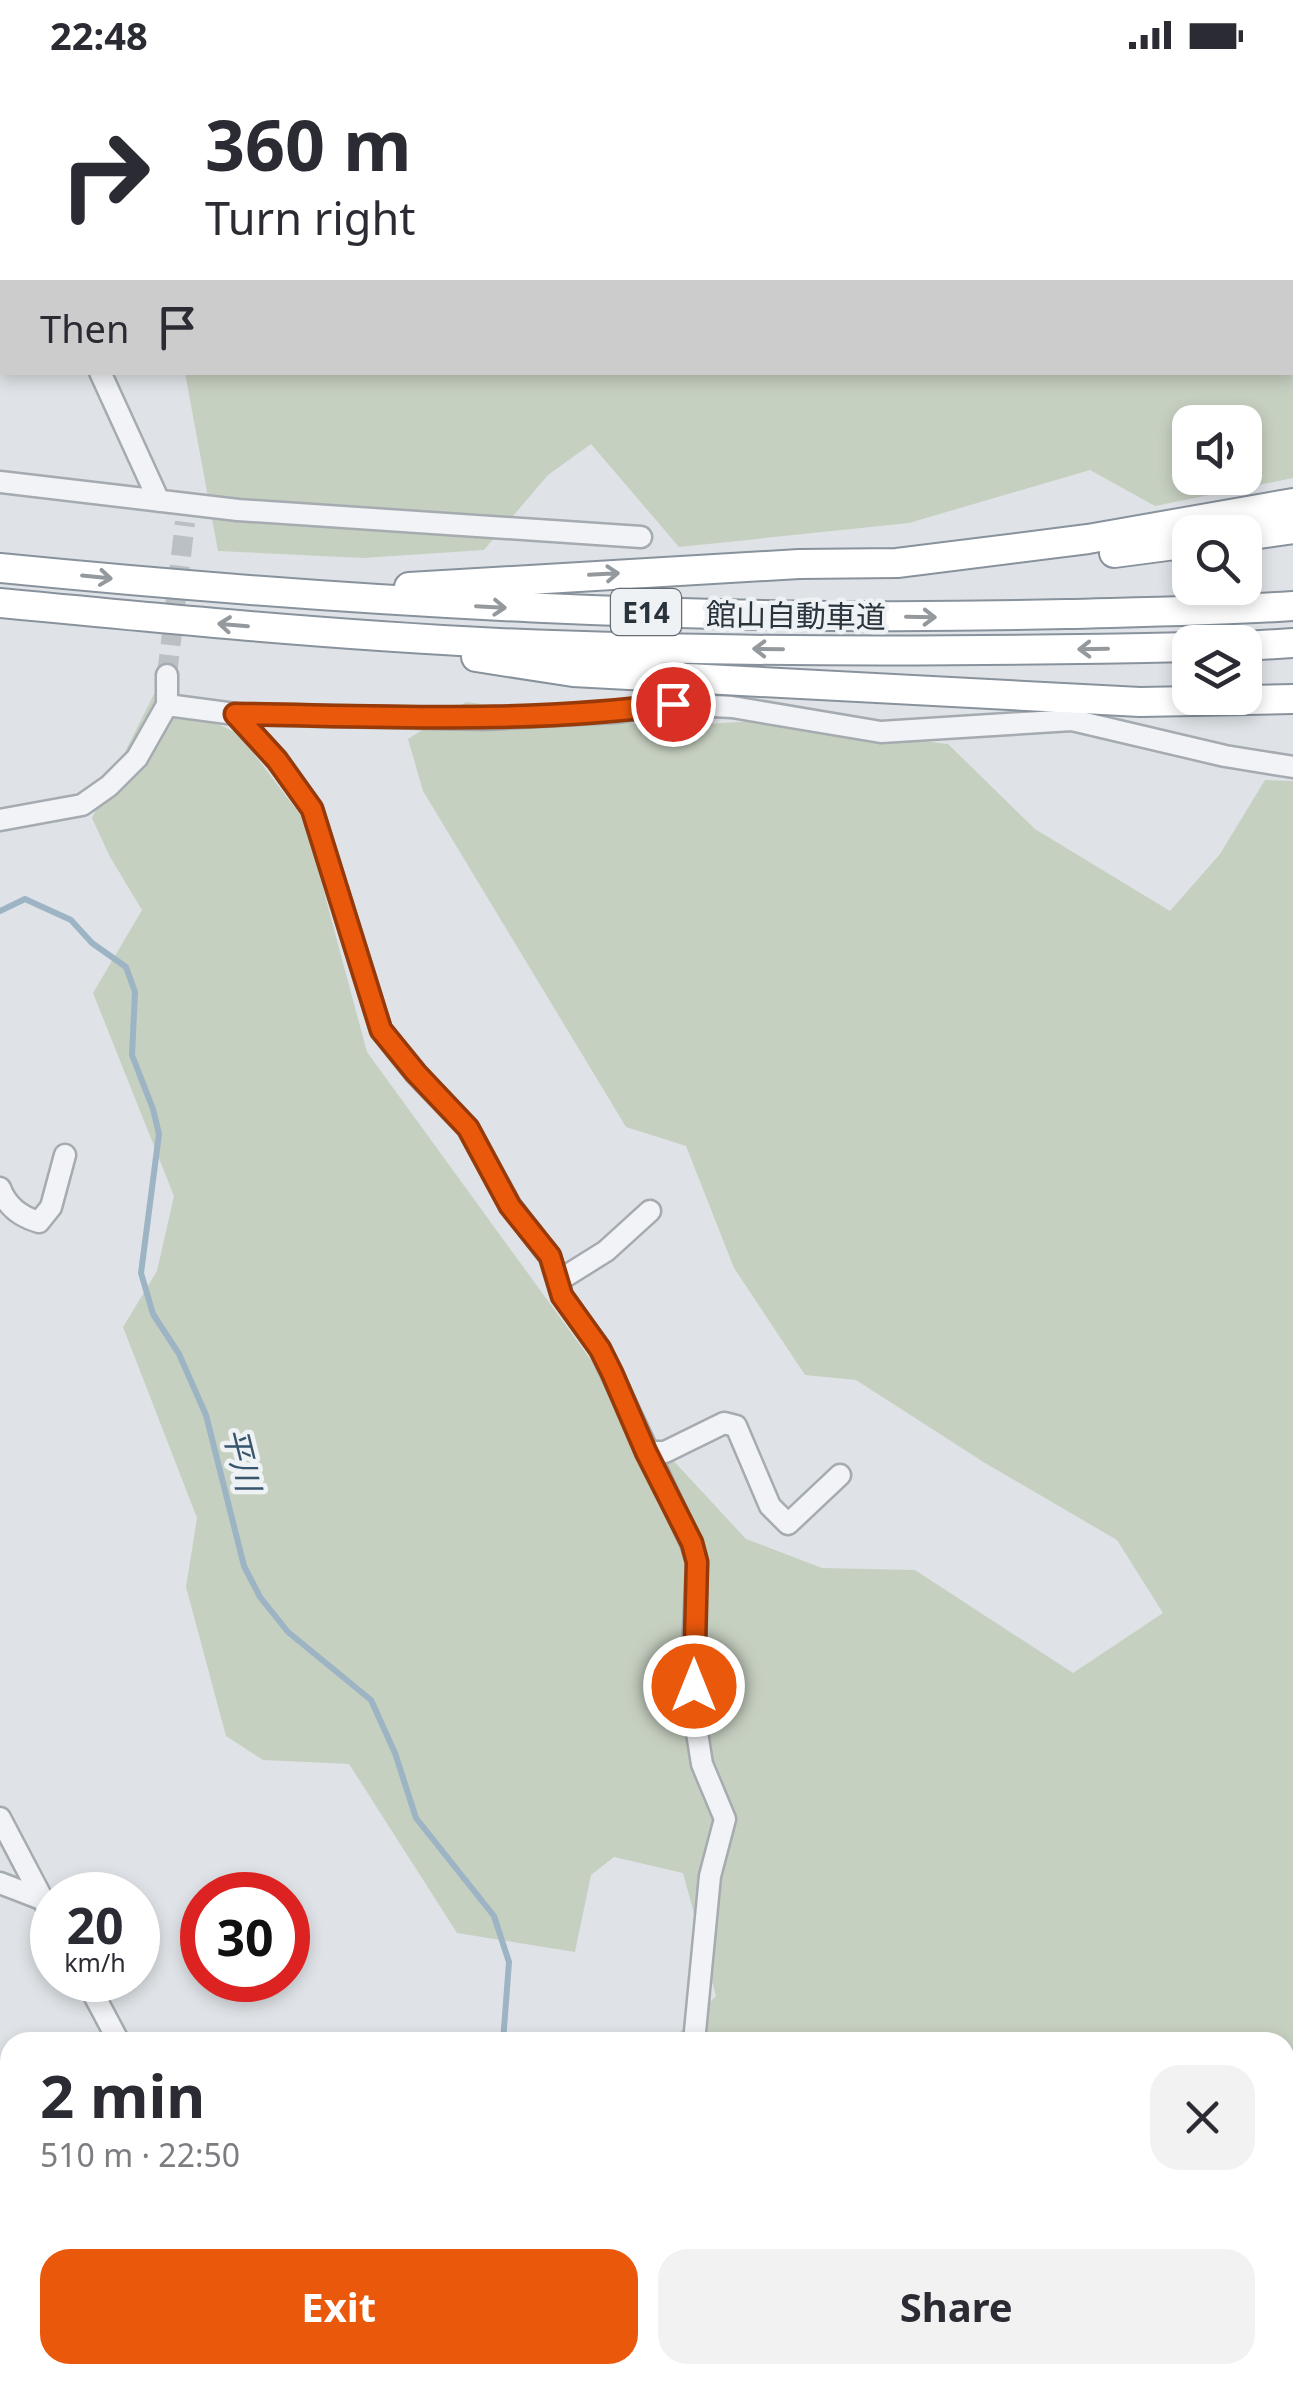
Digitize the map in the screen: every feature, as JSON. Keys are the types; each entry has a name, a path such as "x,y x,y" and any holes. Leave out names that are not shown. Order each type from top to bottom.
{"highway":[{"path":"898,563 1088,539 1293,503"},
{"path":"1262,534 1293,529"},
{"path":"297,595 799,564 986,563 1172,545"},
{"name":"館山自動車道","path":"0,568 297,595 501,608 733,615 949,617 1293,606"},
{"name":"館山自動車道","path":"0,603 296,630 500,643 949,652 1172,647"},
{"path":"296,630 573,672 1140,702 1279,699 1293,715"},
{"path":"1262,645 1293,643"}],"street":[{"path":"101,375 160,501"},
{"path":"0,482 160,501 185,513 238,510 641,538"},
{"path":"0,820 82,805 109,786 137,758 168,705 166,676"},
{"path":"168,705 235,714 484,718 615,712 673,704 732,706 880,732 1072,720 1225,756 1293,767"},
{"path":"235,714 277,760 312,809 381,1030 468,1128 510,1206 550,1256 562,1296 600,1349 692,1543 697,1562 695,1720 702,1764 725,1820 710,1876 695,2032"},
{"path":"0,1188 21,1217 40,1222 51,1207 65,1155"},
{"path":"558,1281 606,1251 650,1211"},
{"path":"646,1452 665,1452 724,1422 736,1426 770,1506 788,1524 840,1475"},
{"path":"0,1818 30,1875"},
{"path":"0,1883 30,1899"},
{"path":"98,2002 114,2032"}],"green space":[{"path":"185,375 1293,375 1293,478 1262,484 1262,405 1172,405 1172,495 1209,495 1155,506 1090,470 909,523 679,547 591,444 548,475 484,550 363,558 218,551"},
{"path":"154,694 239,734 305,821 367,1052 631,1415 746,1539 822,1568 915,1570 1073,1673 1163,1613 1117,1540 985,1463 856,1380 805,1375 734,1268 686,1146 626,1127 423,791 408,739 466,702 661,727 754,721 948,744 1035,829 1170,911 1220,854 1265,780 1293,781 1293,2032 680,2032 716,1996 683,1873 614,1857 591,1875 575,1952 457,1933 349,1764 263,1760 226,1736 186,1587 197,1518 123,1327 157,1271 174,1196 93,993 142,910 92,818"}],"waterway":[{"name":"平川","path":"0,911 25,899 71,920 92,943 126,967 135,992 132,1055 159,1134 141,1273 153,1314 179,1354 206,1415 244,1566 260,1597 288,1632 371,1700 395,1753 416,1818 494,1916 509,1962 504,2032"}],"tunnel":[{"path":"167,675 185,522"}],"route":[{"path":"673,704 615,712 484,718 235,714 277,760 312,809 381,1030 468,1128 510,1206 550,1256 562,1296 600,1349 624,1397 646,1452 692,1543 697,1562 694,1686"}]}
